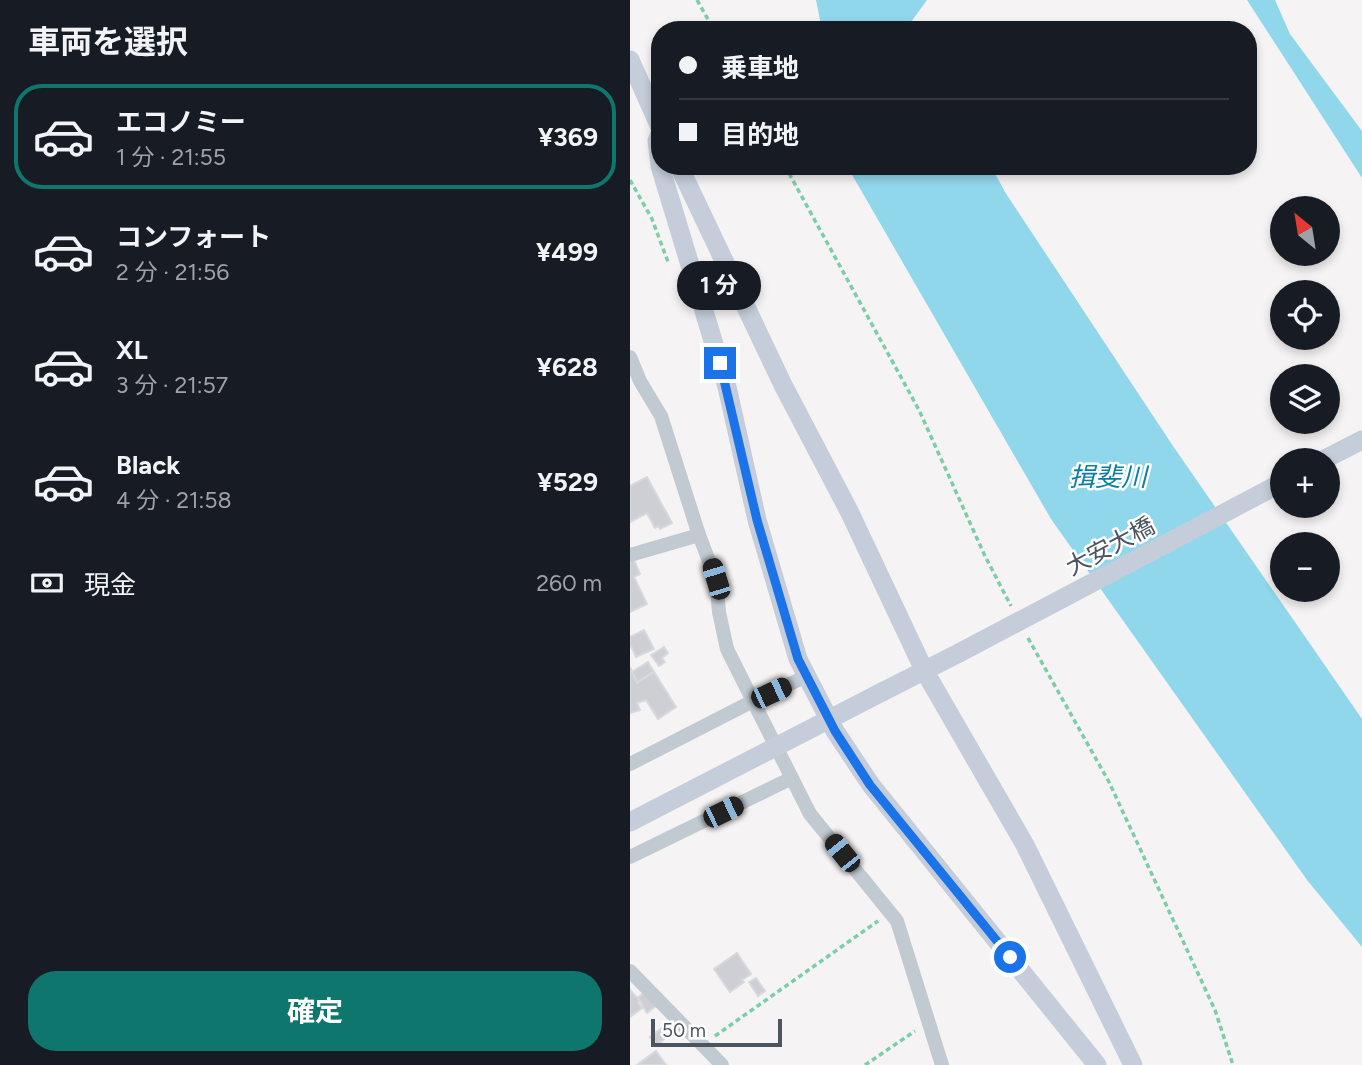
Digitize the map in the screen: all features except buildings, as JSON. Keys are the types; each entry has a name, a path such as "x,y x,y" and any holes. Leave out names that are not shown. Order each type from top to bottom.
{"main road":[{"path":"630,60 651,107"},
{"path":"663,175 727,387 757,520 798,659 835,731 870,785 1097,1065"},
{"path":"683,175 783,385 850,513 924,670 1025,845 1133,1065"},
{"path":"1340,451 1362,440"},
{"name":"大安大橋","path":"630,822 1270,489"}],"street":[{"path":"630,357 640,381 661,416 716,579 719,612 727,649 810,814 897,921 942,1065"},
{"path":"630,555 699,535"},
{"path":"630,764 807,676"},
{"path":"630,857 792,778"},
{"path":"630,971 722,1065"}],"path":[{"path":"697,0 709,21"},
{"path":"630,180 652,219 668,262"},
{"path":"702,1045 890,913"},
{"path":"865,1065 928,1022"}],"water":[{"path":"816,0 927,0 912,21 820,21"},
{"path":"1247,0 1275,0 1290,34 1362,131 1362,178"},
{"name":"揖斐川","path":"852,175 996,175 1173,446 1270,586 1270,602 1281,602 1362,719 1362,947 1307,880 1051,519"}],"route":[{"path":"720,363 757,520 798,659 835,731 870,785 1010,957"}]}
